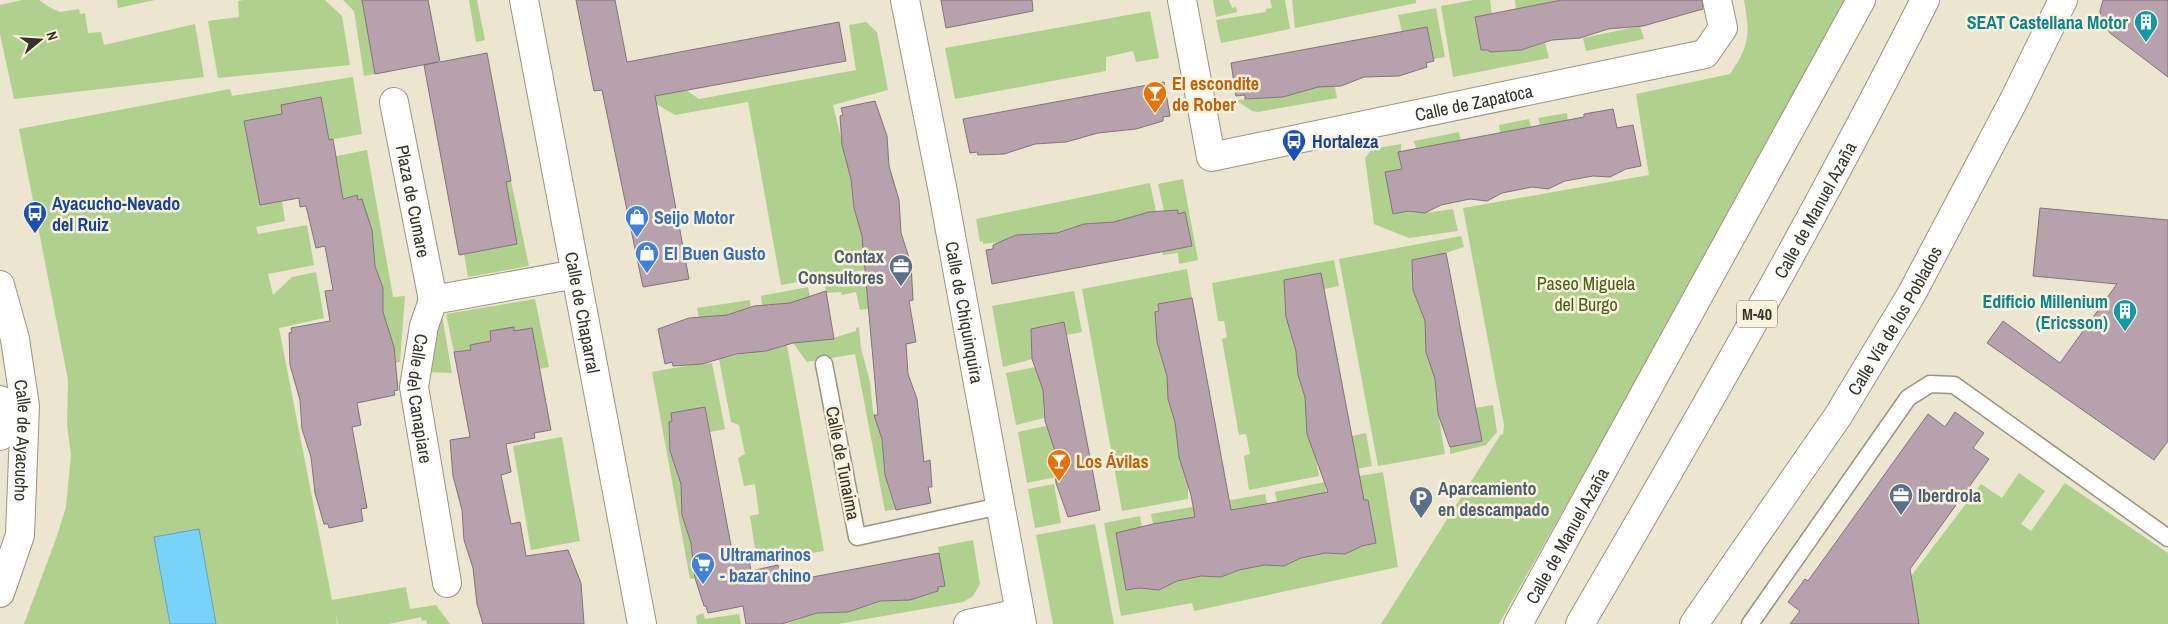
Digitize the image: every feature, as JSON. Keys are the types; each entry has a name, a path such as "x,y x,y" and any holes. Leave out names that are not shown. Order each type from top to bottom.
{"main road":[{"name":"Calle de Chaparral","path":"524,0 642,624"},
{"name":"Calle de Chiquinquira","path":"905,0 943,192 1021,618"},
{"name":"Calle de Zapatoca","path":"1182,0 1211,157 1705,54 1723,28 1717,0"},
{"name":"Calle de Manuel Azaña","path":"1518,624 1861,0"},
{"name":"Calle de Manuel Azaña","path":"1580,624 1701,416 1874,102 1925,0"},
{"name":"Calle Vía de los Poblados","path":"1694,624 1838,416 1911,295 2014,100 2063,0"},
{"name":"Plaza de Cumare","path":"394,102 433,300"},
{"path":"433,300 576,274"},
{"name":"Calle de Ayacucho","path":"0,285 15,339 25,406 20,536 0,593"},
{"name":"Calle del Canapiare","path":"433,300 424,326 414,387 447,583"},
{"name":"Calle de Ayacucho","path":"0,400 0,436"},
{"path":"968,624 1021,618"}],"lane":[{"name":"Calle de Tunaima","path":"824,364 858,537 1000,506"},
{"path":"1750,624 1908,398 1930,384 1954,385 2168,538"}],"green space":[{"path":"22,0 39,0 60,12 79,9 80,14 85,13 88,33 101,32 104,45 195,24 204,77 14,99 0,34 0,5"},
{"path":"117,0 155,0 118,8"},
{"path":"325,0 342,16 350,65 218,78 208,21 239,17 238,1"},
{"path":"343,0 362,0 375,74 364,76 354,11"},
{"path":"469,0 477,0 485,40 476,42"},
{"path":"1213,0 1229,0 1232,8 1236,7 1237,12 1216,17"},
{"path":"1270,0 1285,0 1290,29 1221,43 1216,20 1266,12 1266,9 1272,8"},
{"path":"1292,0 1416,0 1416,3 1295,28"},
{"path":"1474,0 1490,0 1492,14 1475,18 1481,50 1488,50 1490,52 1521,50 1545,43 1549,58 1453,77 1441,6"},
{"path":"1515,0 1562,0 1516,9"},
{"name":"Paseo Miguela del Burgo","path":"1744,0 1860,0 1622,406 1499,624 1381,624 1501,434 1503,435 1504,425 1463,208 1649,175 1636,94 1730,74 1737,64 1747,39"},
{"path":"1436,8 1445,57 1434,59 1427,27 1402,32 1398,15"},
{"path":"1150,11 1159,58 1136,62 1133,51 1106,57 1106,71 955,99 945,48"},
{"path":"866,22 877,32 888,90 833,105 851,179 854,208 862,236 865,270 781,285 748,102 675,115 646,98 686,90 699,99 856,70 849,25"},
{"path":"1640,26 1644,39 1586,51 1583,38"},
{"path":"353,77 362,134 329,140 321,97 281,105 282,114 244,121 260,204 282,201 285,221 256,227 258,234 307,225 314,265 268,274 273,295 292,277 316,272 324,318 279,328 332,600 406,587 410,609 436,605 450,624 427,624 426,620 422,621 421,617 389,624 338,624 336,615 337,624 24,624 66,507 71,455 67,425 68,380 19,129 230,89 232,96"},
{"path":"1318,87 1335,87 1337,98 1258,112 1252,111 1236,100 1283,97"},
{"path":"1567,113 1568,123 1554,141 1551,123 1540,125 1538,118"},
{"path":"1529,119 1531,127 1522,129 1503,151 1499,125"},
{"path":"1459,132 1464,157 1431,164 1428,146 1416,148 1414,141"},
{"path":"1401,144 1401,152 1398,152 1402,169 1385,172 1393,214 1408,211 1425,213 1453,209 1458,231 1409,238 1374,224 1365,158 1372,149"},
{"path":"367,150 393,297 405,296 400,362 395,363 394,347 383,312 383,288 375,266 362,199 358,200 357,195 340,199 332,157"},
{"path":"1183,179 1198,260 1179,264 1178,253 1163,255 1162,252 1192,246 1185,213 1178,214 1177,210 1164,211 1158,184"},
{"path":"511,181 529,266 468,277 464,254 517,244 506,182"},
{"path":"1150,183 1156,211 1114,222 1084,224 1057,233 1016,235 1000,242 983,244 983,241 980,242 976,219"},
{"path":"1461,236 1464,247 1412,260 1413,290 1425,321 1426,352 1435,379 1438,414 1445,454 1378,466 1339,259"},
{"path":"1334,260 1339,286 1324,289 1321,273 1296,351 1298,376 1305,397 1319,476 1249,490 1244,456 1250,454 1246,434 1239,435 1222,339 1227,337 1224,321 1218,321 1212,283"},
{"path":"1187,269 1192,298 1158,304 1159,311 1155,312 1157,342 1167,376 1168,399 1175,422 1179,457 1188,485 1188,499 1122,511 1082,289"},
{"path":"867,276 879,307 860,310 856,292 842,295 841,292 826,293 825,283"},
{"path":"808,287 810,297 801,303 762,305 761,296"},
{"path":"1074,291 1082,332 1067,335 1064,322 1031,329 1032,359 1003,367 992,306"},
{"path":"535,299 549,367 539,369 514,331 514,327 490,331 491,341 470,345 471,350 454,352 446,314"},
{"path":"750,300 751,307 737,315 699,318 697,308"},
{"path":"441,310 452,373 426,372"},
{"path":"859,327 861,348 870,382 873,411 882,439 885,475 893,502 898,509 885,511 855,354 807,362 793,343 830,339 856,331 856,328"},
{"path":"787,345 824,551 790,557 789,550 783,551 782,549 756,555 750,516 759,514 755,484 744,486 738,458 745,454 739,425 731,422 719,359"},
{"path":"712,363 725,429 710,432 705,407 671,413 672,421 669,422 670,451 681,484 682,515 691,543 695,578 690,579 652,372"},
{"path":"1035,367 1043,390 1044,418 1016,425 1006,373"},
{"path":"1493,405 1497,432 1486,445 1450,454 1450,447 1482,441 1475,408"},
{"path":"1046,426 1054,448 1056,477 1027,483 1018,432"},
{"path":"1366,433 1372,466 1323,476 1352,436"},
{"path":"562,437 580,541 531,550 513,446"},
{"path":"1383,472 1398,567 1194,611 1192,603 1121,616 1104,523 1140,516 1142,527 1135,545 1119,548 1126,590 1139,588 1159,590 1177,581 1201,576 1221,577 1239,570 1264,565 1284,566 1301,558 1325,553 1345,554 1362,546 1376,543 1368,500 1350,502 1337,480"},
{"path":"2019,473 2045,491 2021,524 2031,531 2065,483 2168,553 2168,624 1919,624 1911,576 1981,484 2002,498"},
{"path":"1325,482 1326,492 1277,502 1275,492"},
{"path":"1054,484 1061,523 1035,528 1028,489"},
{"path":"1265,494 1267,503 1257,505 1259,519 1226,525 1213,503"},
{"path":"1198,506 1195,517 1197,532 1153,524 1151,514"},
{"path":"1095,524 1114,624 1053,624 1036,535"},
{"path":"973,540 980,584 973,596 963,602 838,624 786,624 817,613 848,612 880,601 910,600 938,591 938,587 945,586 938,547"},
{"path":"703,613 705,619 739,614 741,624 697,624 696,616"}],"water":[{"path":"199,529 216,624 170,624 154,537"}],"building":[{"path":"362,0 428,0 440,62 487,53 511,181 506,182 517,244 459,255 424,65 438,62 375,74"},
{"path":"576,0 615,0 627,62 839,22 846,61 655,96 689,279 643,287 602,90 594,91"},
{"path":"941,0 1032,0 1033,11 946,28"},
{"path":"1562,0 1702,0 1703,9 1643,26 1608,29 1580,38 1552,40 1521,50 1490,52 1488,50 1481,50 1475,17"},
{"name":"SEAT Castellana Motor","path":"2103,0 2168,0 2168,77 2110,33 2101,19 2100,11"},
{"path":"1427,27 1434,61 1426,63 1427,67 1399,76 1364,77 1341,86 1318,87 1283,97 1245,99 1245,95 1236,96 1231,63"},
{"path":"1164,82 1170,116 1163,117 1163,121 1136,129 1098,133 1066,142 1035,144 1004,154 978,155 977,152 970,153 963,119"},
{"path":"321,97 329,140 333,139 343,199 357,195 358,200 362,199 372,230 375,266 383,288 383,312 394,347 398,390 394,391 395,395 357,403 361,425 352,427 367,508 361,509 363,521 329,528 328,524 324,524 315,493 311,457 302,429 300,400 290,365 289,333 292,332 291,328 330,321 325,291 333,290 325,246 316,248 306,206 300,207 299,198 260,205 244,121 282,114 281,105"},
{"path":"875,101 887,136 889,166 899,200 901,233 911,264 913,300 909,301 916,342 906,344 908,374 917,399 924,462 930,460 932,487 928,487 931,503 896,510 885,475 882,439 874,415 878,415 862,236 854,208 851,179 842,145 840,116 843,115 841,108"},
{"path":"1613,109 1617,128 1633,125 1641,166 1626,169 1610,177 1593,176 1565,181 1548,189 1532,187 1502,193 1487,201 1470,199 1441,205 1425,213 1408,211 1393,214 1385,172 1402,169 1398,152 1584,117 1584,114"},
{"name":"Edificio Millenium (Ericsson)","path":"2040,208 2168,220 2168,441 2154,460 1987,343 2003,321 2060,363 2117,284 2033,276"},
{"path":"1178,210 1178,214 1185,212 1192,246 992,284 986,250 993,249 993,245 1016,235 1057,233 1084,224 1114,222 1149,212"},
{"path":"1446,253 1482,441 1450,447 1438,414 1435,379 1426,352 1425,321 1413,290 1412,260"},
{"path":"1321,273 1364,500 1368,500 1376,543 1362,546 1345,554 1325,553 1301,558 1284,566 1264,565 1239,570 1221,577 1201,576 1177,581 1159,590 1139,588 1126,590 1116,533 1195,517 1191,495 1179,457 1175,422 1168,399 1167,376 1157,342 1155,312 1159,311 1158,304 1192,298 1231,510 1277,502 1328,492 1307,434 1305,397 1298,375 1296,351 1286,317 1284,280"},
{"path":"826,291 834,339 793,343 766,351 736,354 702,364 673,366 672,362 665,364 658,329 689,318 727,315 754,306 790,303"},
{"path":"1064,322 1100,510 1068,517 1056,483 1054,448 1045,421 1043,390 1032,359 1031,329"},
{"path":"514,327 514,331 532,328 551,430 534,433 535,438 506,444 511,472 501,475 511,524 520,522 526,556 568,550 581,583 584,624 483,624 477,604 473,568 464,540 462,510 453,476 450,440 470,437 454,352 471,350 470,345 491,341 490,331"},
{"path":"705,407 733,556 748,554 751,571 778,565 781,583 939,553 945,586 938,587 938,591 910,600 880,601 848,612 817,613 782,624 746,624 743,606 708,613 695,578 691,543 682,515 681,484 670,451 669,422 672,421 671,413"},
{"name":"Iberdrola","path":"1955,412 1984,433 1973,448 1989,459 1910,569 1919,624 1790,624 1800,611 1788,602 1805,579 1808,581 1928,414 1945,427"}],"place":[{"name":"SEAT Castellana Motor","path":"2146,43"},
{"name":"El escondite de Rober","path":"1155,114"},
{"name":"Hortaleza","path":"1294,162"},
{"name":"Ayacucho-Nevado del Ruiz","path":"35,234"},
{"name":"Seijo Motor","path":"637,238"},
{"name":"El Buen Gusto","path":"647,274"},
{"name":"Contax Consultores","path":"901,287"},
{"name":"Edificio Millenium (Ericsson)","path":"2125,332"},
{"name":"Los Ávilas","path":"1059,482"},
{"name":"Iberdrola","path":"1901,516"},
{"name":"Aparcamiento en descampado","path":"1421,519"},
{"name":"Ultramarinos - bazar chino","path":"703,585"}]}
